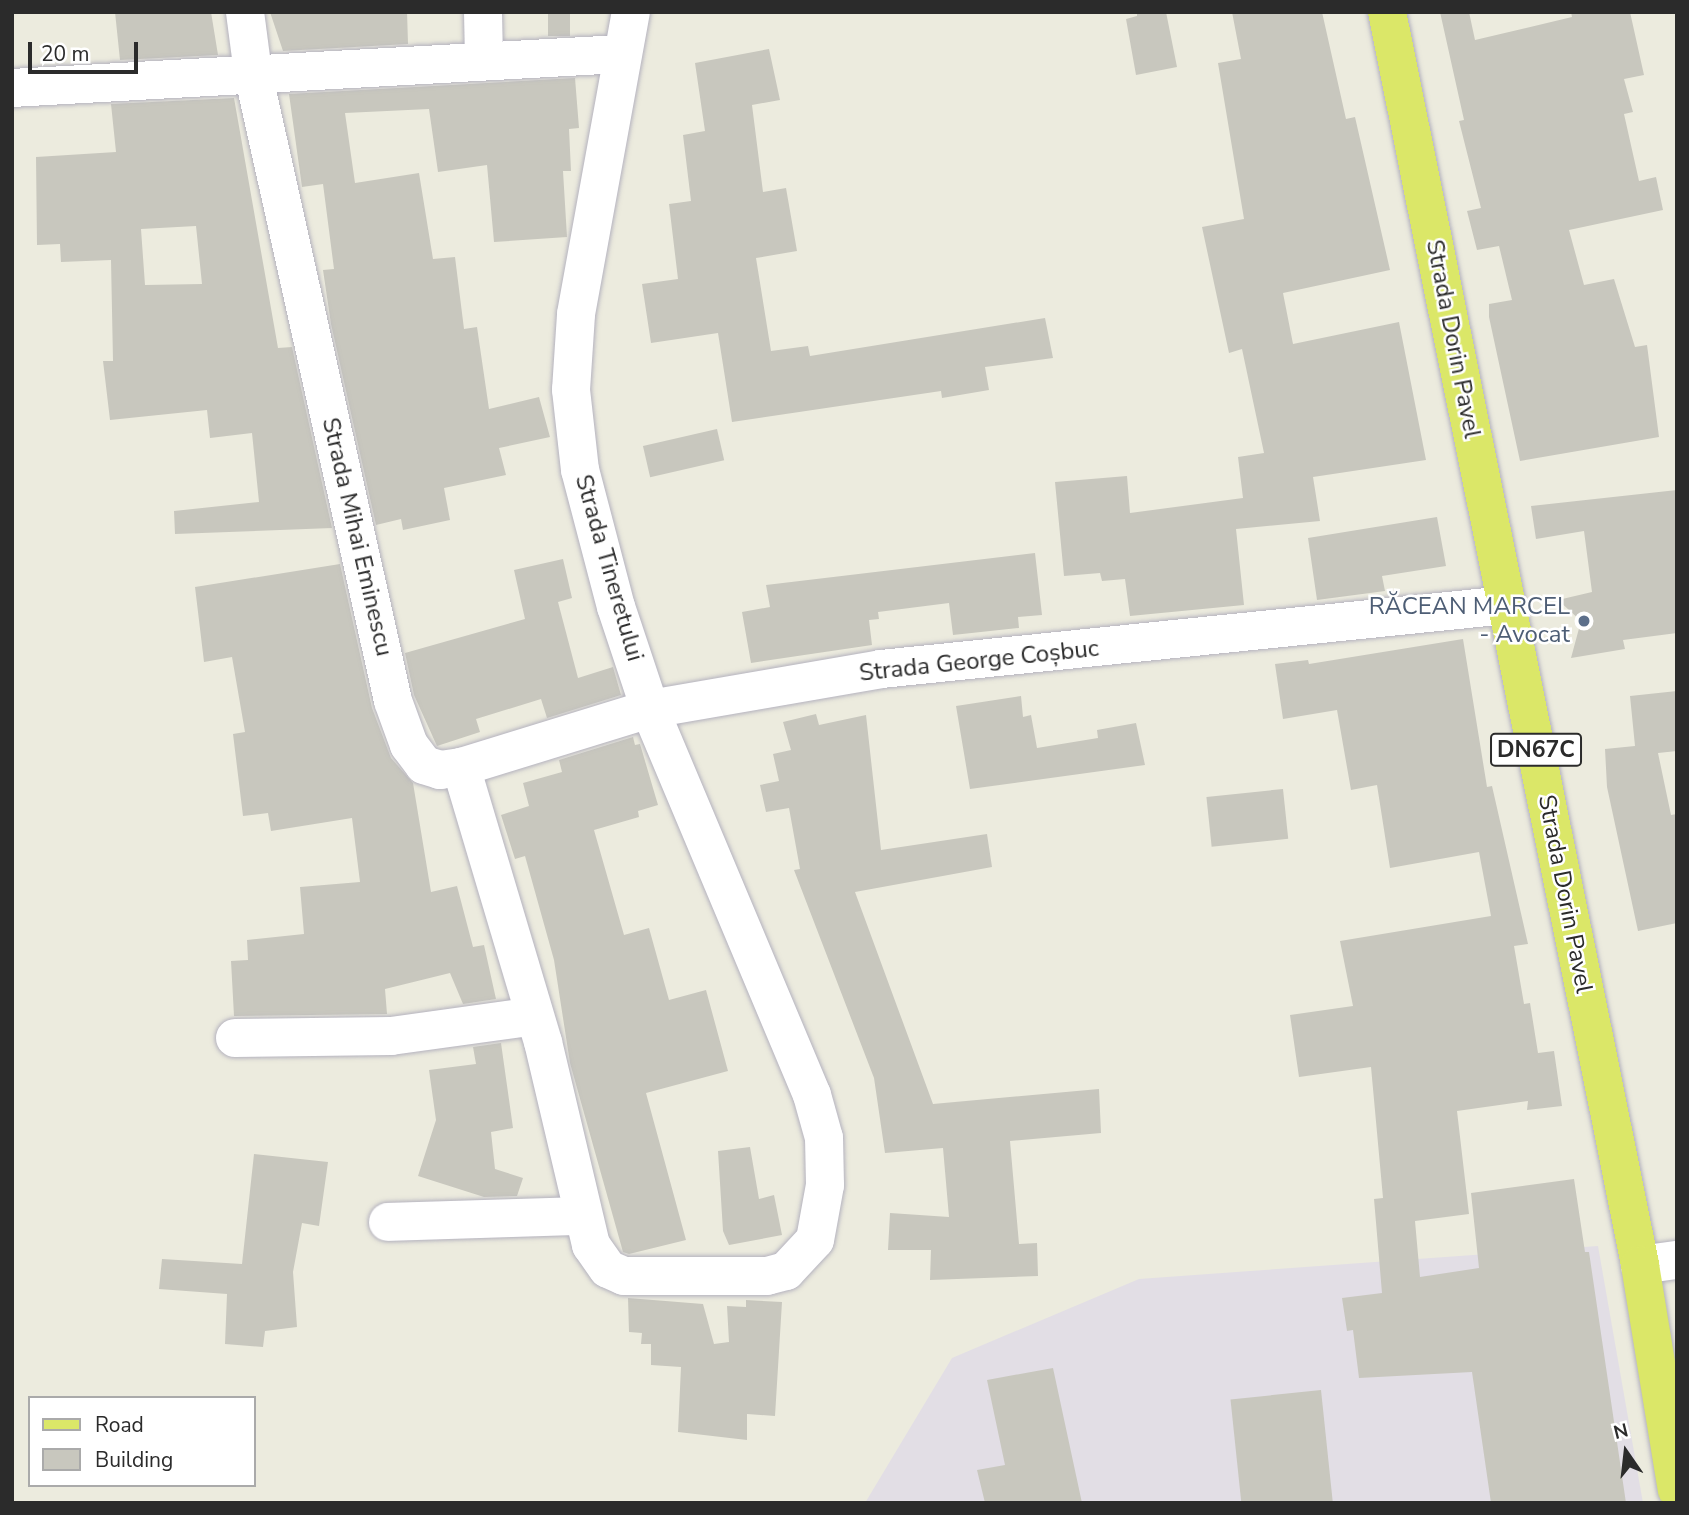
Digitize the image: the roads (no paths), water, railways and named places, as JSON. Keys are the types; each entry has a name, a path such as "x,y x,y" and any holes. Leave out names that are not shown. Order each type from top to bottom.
{"main road":[{"name":"Strada Dorin Pavel","path":"1387,12 1640,1265 1677,1490"}],"street":[{"name":"Strada Mihai Eminescu","path":"245,12 253,73 393,701 409,745 424,765 440,770 461,767"},
{"path":"483,12 484,58"},
{"name":"Strada Tineretului","path":"580,1216 591,1245 608,1269 624,1276 767,1276 786,1271 815,1240 825,1185 824,1138 812,1095 650,709 615,607 580,470 571,390 576,314 621,54 631,12"},
{"path":"12,88 484,58 621,54"},
{"name":"Strada George Coșbuc","path":"461,767 650,709 881,669 1507,605"},
{"path":"388,1222 580,1216 535,1016 461,767"},
{"path":"234,1038 391,1036 535,1016"},
{"path":"1640,1265 1677,1260"}],"place":[{"name":"RĂCEAN MARCEL - Avocat","path":"1584,621"}]}
